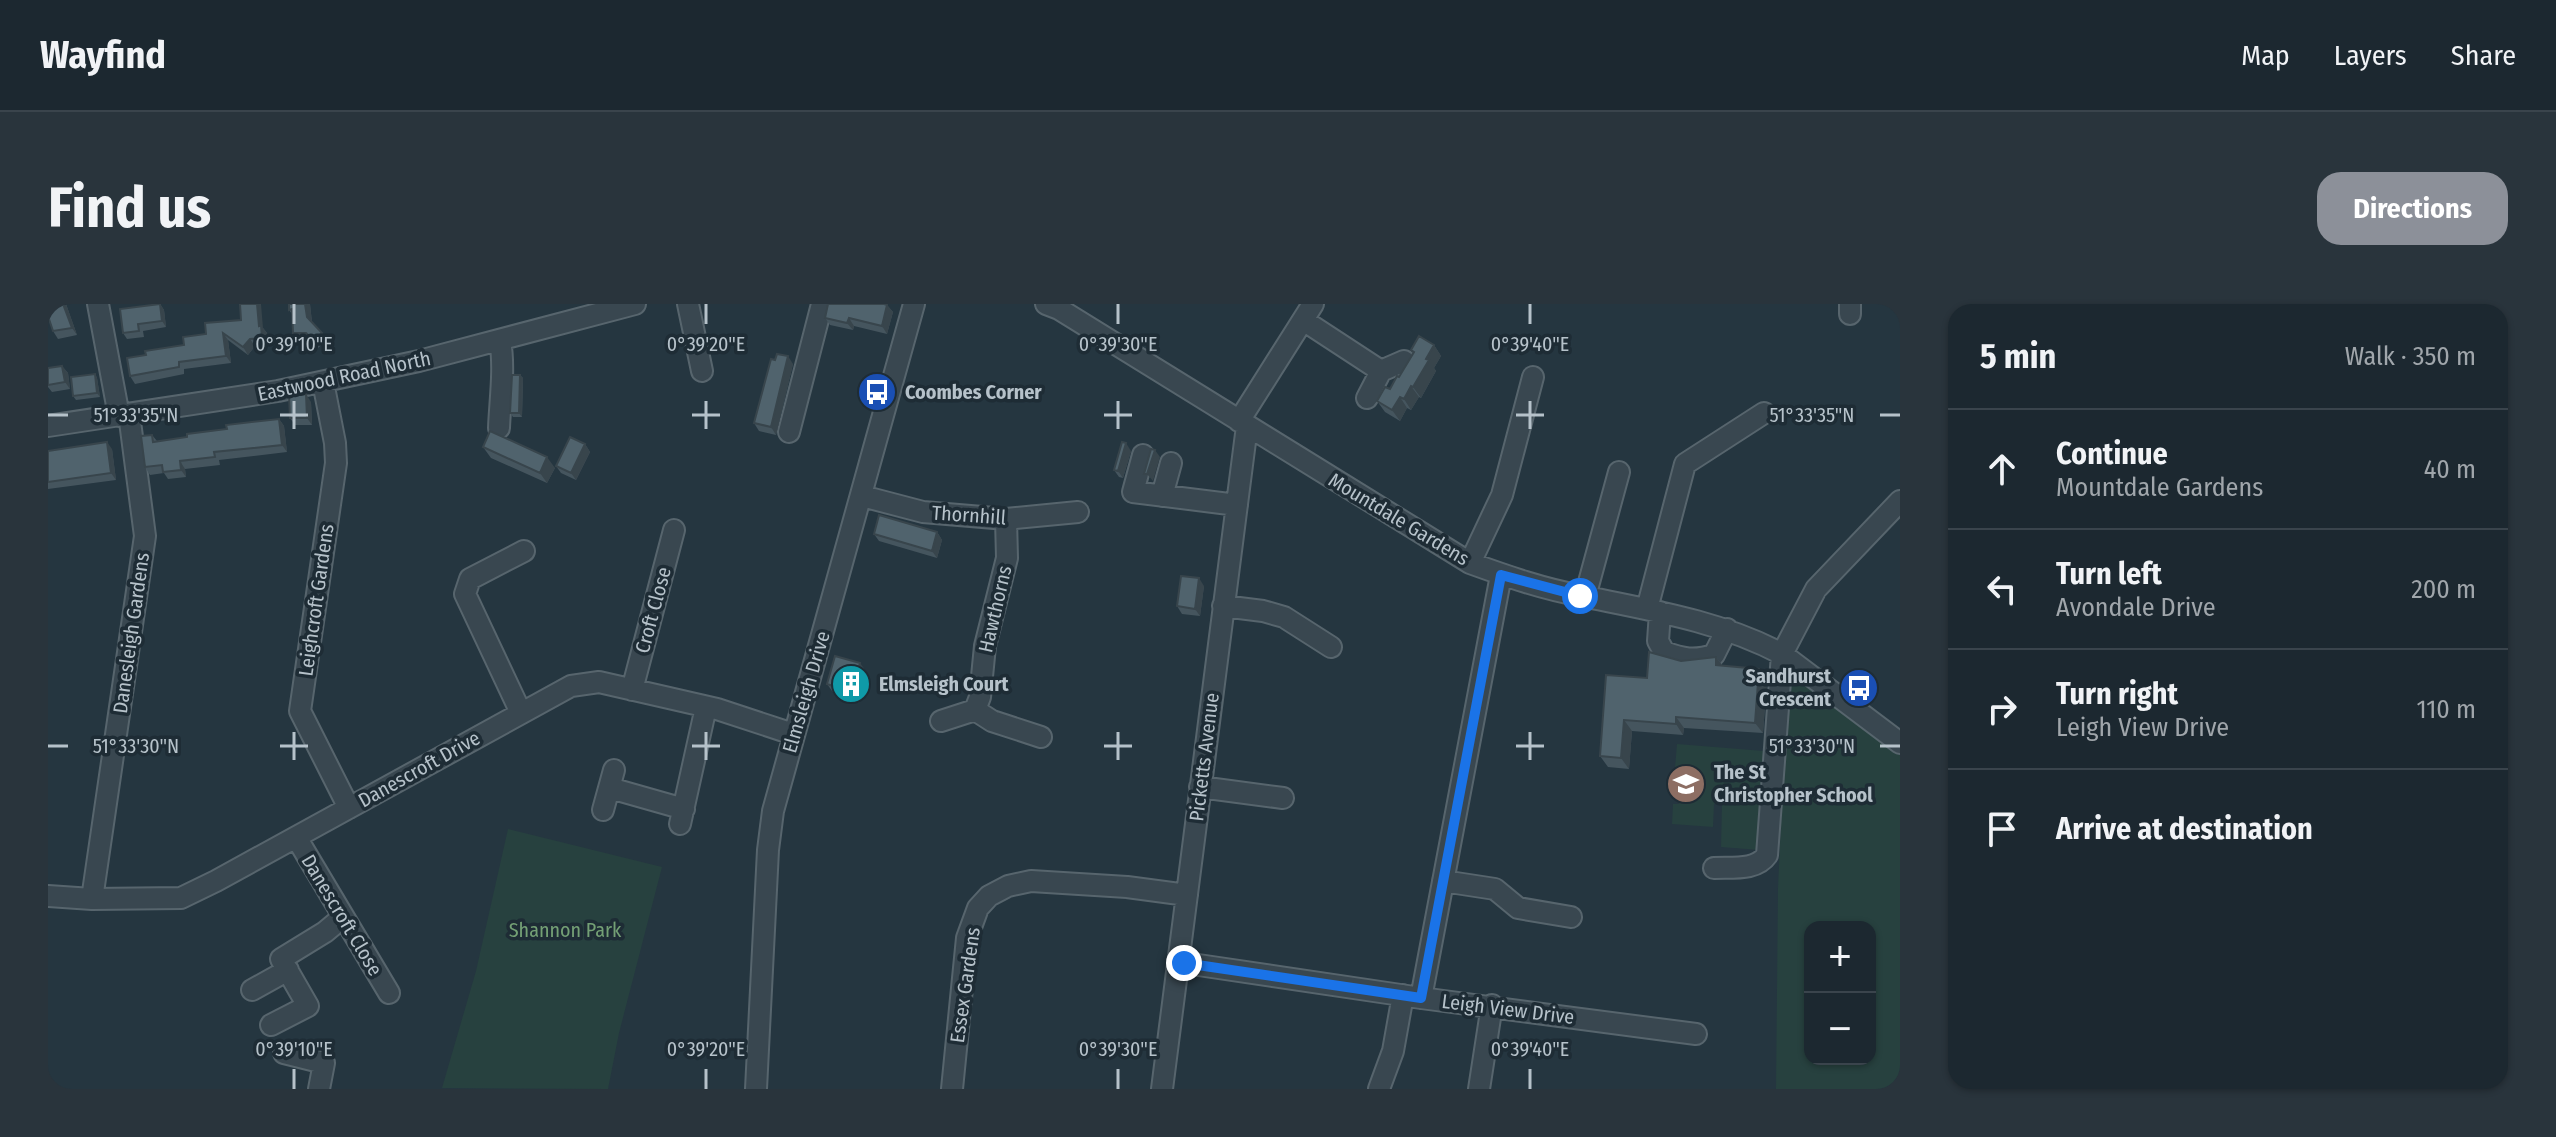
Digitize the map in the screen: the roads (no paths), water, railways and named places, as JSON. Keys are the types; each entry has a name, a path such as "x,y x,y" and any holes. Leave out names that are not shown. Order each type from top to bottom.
{"street":[{"name":"Danesleigh Gardens","path":"92,899 145,536 124,415 98,304"},
{"name":"Eastwood Road North","path":"48,426 323,382 500,341 635,304"},
{"path":"688,304 702,371"},
{"path":"789,432 822,304"},
{"name":"Elmsleigh Drive","path":"756,1089 768,850 773,811 914,304"},
{"name":"Mountdale Gardens","path":"1046,304 1059,309 1470,563 1501,575 1585,597 1727,629 1782,654 1900,743"},
{"path":"1243,423 1308,312 1381,371"},
{"path":"499,428 500,377 504,360 500,341"},
{"path":"1367,398 1381,371 1404,361"},
{"path":"1470,563 1502,495 1533,377"},
{"name":"Leighcroft Gardens","path":"323,382 336,463 300,711 349,808"},
{"path":"1727,629 1714,655 1687,660 1664,652 1658,641 1653,611 1685,464 1764,413"},
{"name":"Picketts Avenue","path":"1162,1089 1237,505 1243,423"},
{"path":"1143,455 1133,492 1237,505"},
{"path":"1162,496 1171,463"},
{"path":"1585,597 1619,472"},
{"name":"Thornhill","path":"862,496 923,512 1006,519 1078,512"},
{"path":"1714,868 1755,865 1767,855 1782,654 1816,589 1900,501"},
{"name":"Hawthorns","path":"975,710 980,697 985,646 1007,558 1006,519"},
{"name":"Croft Close","path":"632,690 674,530"},
{"path":"521,713 465,594 470,579 524,551"},
{"path":"1379,1089 1412,996 1443,881 1501,575"},
{"path":"1223,606 1284,617 1331,647"},
{"name":"Danescroft Drive","path":"48,896 181,898 571,686 599,682 706,707 793,734"},
{"path":"603,810 612,779 682,816 706,707"},
{"path":"941,721 975,710 992,721 1041,737"},
{"path":"1200,787 1283,798"},
{"name":"Danescroft Close","path":"296,837 389,993"},
{"name":"Essex Gardens","path":"952,1089 967,938 978,908 989,896 1008,886 1031,881 1074,882 1187,895"},
{"path":"1443,881 1495,889 1518,908 1571,917"},
{"path":"271,1025 308,1006 281,959 343,917"},
{"name":"Leigh View Drive","path":"1178,962 1696,1034"},
{"path":"252,990 288,970"},
{"path":"1479,1089 1492,1005"},
{"path":"284,1053 324,1063 319,1089"}],"place":[{"name":"Coombes Corner","path":"877,392"},
{"name":"Elmsleigh Court","path":"851,684"},
{"name":"Sandhurst Crescent","path":"1859,688"},
{"name":"The St Christopher School","path":"1686,784"}],"park label":[{"name":"Shannon Park","path":"565,930"}]}
